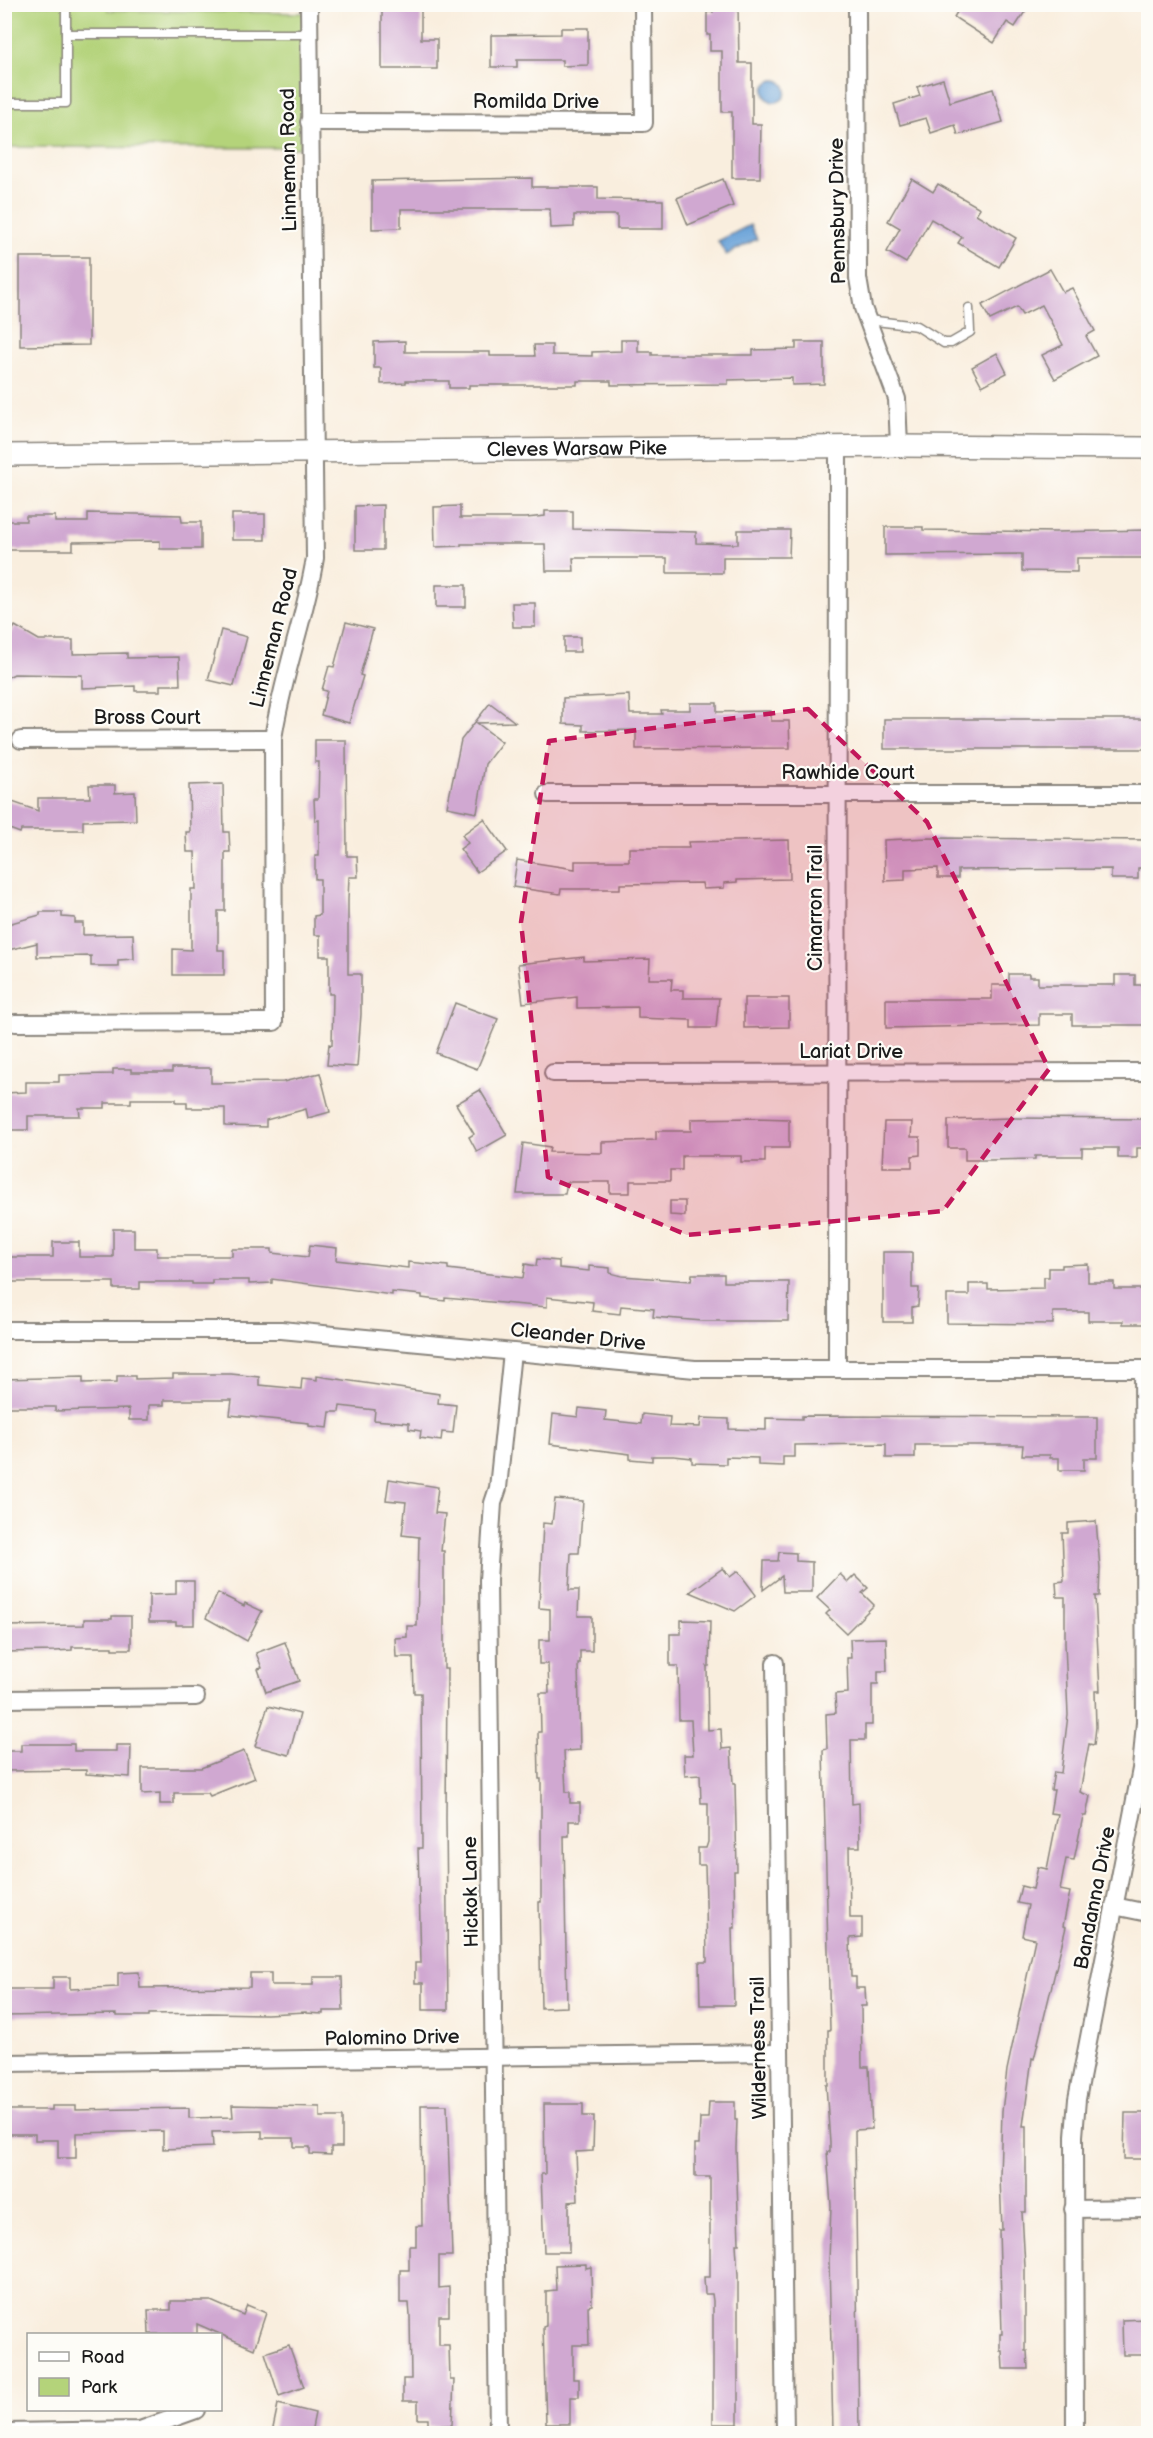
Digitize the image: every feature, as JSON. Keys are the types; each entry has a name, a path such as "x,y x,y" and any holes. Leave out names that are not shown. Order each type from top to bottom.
{"street":[{"name":"Linneman Road","path":"15,1023 273,1022 273,739 278,704 310,589 315,558 309,4"},
{"name":"Romilda Drive","path":"309,122 644,123 643,4"},
{"name":"Pennsbury Drive","path":"857,4 858,278 862,308 897,399 899,446"},
{"name":"Cleves Warsaw Pike","path":"4,455 314,450 899,446 1149,448"},
{"name":"Cimarron Trail","path":"837,1370 838,447"},
{"name":"Bross Court","path":"21,740 273,739"},
{"name":"Rawhide Court","path":"547,794 1149,794"},
{"name":"Lariat Drive","path":"553,1073 1149,1072"},
{"name":"Cleander Drive","path":"4,1330 281,1330 695,1369 1146,1369"},
{"name":"Hickok Lane","path":"498,2433 488,1580 493,1503 498,1488 512,1352"},
{"name":"Bandanna Drive","path":"1075,2433 1072,2209 1077,2099 1141,1769 1145,1722 1147,1655 1146,1369"},
{"name":"Wilderness Trail","path":"775,1663 785,2433"},
{"path":"4,1699 196,1697"},
{"path":"1114,1906 1149,1913"},
{"name":"Palomino Drive","path":"4,2063 780,2053"},
{"path":"1072,2209 1149,2208"},
{"path":"4,2432 140,2430 191,2411"}],"lane":[{"path":"4,103 66,103 66,4"},
{"path":"66,34 309,34"},
{"path":"867,320 917,326 944,343 951,343 970,333 969,308"}],"highlighted area":[{"path":"808,709 927,822 1049,1069 943,1211 687,1235 548,1177 521,922 549,741"}],"green space":[{"path":"108,4 108,10 309,13 310,148 5,147 5,5"}],"water":[{"path":"775,80 783,83 786,91 783,99 775,102 767,99 764,91 767,83"},
{"path":"750,225 757,239 726,255 718,241"}],"building":[{"path":"382,4 421,4 421,39 437,39 437,69 382,69"},
{"path":"713,4 738,4 739,63 752,63 752,124 761,124 760,178 732,178 732,112 722,112 722,51 710,51 710,35 707,35 707,12 713,12"},
{"path":"962,4 1030,4 1015,27 1007,22 994,43 954,17"},
{"path":"561,28 588,28 588,65 562,66 562,60 517,60 517,67 491,67 491,35 561,34"},
{"path":"943,79 950,102 993,89 1003,122 958,135 955,125 931,133 926,118 900,125 894,104 920,96 917,87"},
{"path":"532,178 532,187 598,187 598,199 663,200 663,229 617,229 617,215 574,215 574,227 551,228 550,209 401,209 401,228 372,229 372,181"},
{"path":"723,179 733,206 688,225 677,198"},
{"path":"912,179 933,192 938,184 980,208 976,214 1016,238 999,267 958,243 962,237 931,219 906,263 887,252 900,228 888,221"},
{"path":"20,257 89,257 89,345 20,346"},
{"path":"1050,269 1063,292 1072,288 1095,331 1086,336 1097,356 1055,379 1042,355 1063,345 1042,305 1022,315 1017,307 990,320 982,305"},
{"path":"621,340 638,340 638,352 652,352 652,355 753,355 753,350 796,349 796,342 824,342 824,384 792,385 792,378 728,380 728,384 611,385 611,381 577,381 577,385 469,385 469,388 449,388 449,381 406,381 406,383 381,384 381,368 374,368 374,342 405,341 405,352 490,352 490,356 535,356 534,345 552,345 552,355 592,356 592,352 621,351"},
{"path":"997,353 1007,373 982,386 972,367"},
{"path":"383,505 383,550 355,550 355,506"},
{"path":"460,506 460,518 526,518 545,516 545,511 573,511 573,529 696,532 696,543 738,544 738,530 790,530 789,557 723,557 723,573 667,573 667,558 573,558 574,571 546,571 545,544 461,544 461,546 435,547 434,507"},
{"path":"88,513 181,515 182,522 201,522 201,549 160,549 160,541 73,542 73,550 4,550 4,521 26,521 26,516 55,516 55,522 88,522"},
{"path":"232,514 265,514 265,540 232,540"},
{"path":"885,527 923,527 923,530 1055,532 1147,530 1147,558 1077,558 1077,572 1022,571 1022,554 885,555"},
{"path":"436,585 466,585 466,607 436,607"},
{"path":"512,603 535,603 535,627 513,627"},
{"path":"346,622 373,629 360,675 363,676 349,723 321,715 327,691 322,690 329,666 334,667"},
{"path":"15,626 39,640 73,640 73,654 127,653 127,658 179,657 180,685 160,685 160,691 135,691 135,686 82,688 82,675 14,674 4,679 4,645"},
{"path":"221,630 247,637 234,686 208,680"},
{"path":"564,637 580,637 580,652 564,652"},
{"path":"629,695 630,714 662,714 661,710 690,710 690,703 717,703 717,712 771,711 771,721 789,721 790,748 636,749 636,730 583,731 583,725 563,724 563,698"},
{"path":"490,703 515,722 477,723 502,742 485,764 477,813 447,807 461,740"},
{"path":"884,719 1149,719 1149,749 884,749"},
{"path":"315,740 346,740 347,856 357,856 358,877 349,877 348,900 348,974 361,974 357,1067 327,1065 329,1044 332,1045 333,994 329,994 329,956 320,956 320,935 314,935 314,916 320,915 320,879 315,879 315,856 319,856 319,820 315,821 314,799 318,799 319,762 315,762"},
{"path":"223,784 224,832 229,832 230,852 225,852 225,911 218,911 218,950 224,950 224,975 173,975 173,949 191,950 191,889 196,889 195,852 187,852 186,832 190,832 189,785"},
{"path":"89,785 115,785 115,793 135,792 136,820 83,821 83,830 21,830 20,833 4,827 4,799 38,811 38,798 90,798"},
{"path":"484,819 507,851 477,872 460,849 468,843 462,835"},
{"path":"929,838 1149,840 1149,868 1138,868 1138,879 1111,879 1111,869 958,870 958,878 938,878 938,868 905,869 905,880 885,881 884,840"},
{"path":"789,840 790,879 737,880 737,882 724,883 724,888 703,889 702,883 620,884 620,889 561,889 560,894 513,887 517,860 575,869 575,861 629,861 629,848 689,848 688,842"},
{"path":"40,912 62,912 62,917 75,918 75,923 83,923 83,935 133,934 134,959 118,960 118,966 91,966 91,956 37,957 37,943 4,951 4,925 40,915"},
{"path":"584,957 584,961 650,959 649,979 672,979 671,990 683,990 683,998 719,998 716,1028 691,1028 691,1020 638,1018 638,1007 577,1008 577,997 523,1003 518,964"},
{"path":"1009,974 1029,974 1029,977 1038,977 1038,985 1115,985 1115,975 1135,975 1135,985 1149,985 1149,1025 1072,1025 1072,1014 1039,1014 1039,1025 886,1028 886,999 992,999 992,985 1009,985"},
{"path":"744,998 789,998 789,1027 744,1028"},
{"path":"455,1003 498,1019 477,1069 436,1053"},
{"path":"172,1068 211,1068 211,1083 283,1082 320,1073 330,1112 308,1118 306,1109 266,1120 266,1127 225,1126 225,1108 187,1108 187,1102 176,1102 176,1099 131,1099 131,1103 105,1103 105,1108 79,1108 80,1116 28,1116 28,1130 4,1130 4,1093 26,1092 26,1082 59,1082 59,1075 113,1074 113,1069 131,1069 131,1072 172,1072"},
{"path":"480,1090 507,1135 477,1152 469,1137 474,1134 456,1104"},
{"path":"691,1119 789,1119 789,1148 765,1148 765,1162 741,1162 741,1156 682,1156 682,1170 670,1170 670,1181 630,1181 630,1193 610,1193 610,1182 567,1182 565,1194 517,1194 523,1143 550,1147 549,1152 602,1153 602,1142 656,1140 656,1131 691,1131"},
{"path":"1149,1119 1149,1148 1137,1148 1137,1158 1118,1158 1118,1148 1082,1148 1082,1156 965,1160 965,1148 948,1148 948,1120"},
{"path":"884,1122 912,1122 911,1137 920,1137 920,1155 912,1156 912,1167 882,1167"},
{"path":"670,1201 685,1201 685,1216 670,1215"},
{"path":"113,1229 134,1229 134,1248 157,1248 157,1256 232,1256 232,1249 272,1249 272,1253 308,1257 310,1245 337,1248 336,1260 408,1268 408,1262 523,1278 525,1264 536,1266 537,1259 559,1261 559,1268 589,1271 589,1266 610,1268 610,1273 622,1276 691,1281 692,1274 724,1274 724,1282 789,1282 788,1321 703,1321 653,1317 654,1309 621,1306 620,1314 592,1311 593,1302 547,1297 547,1307 445,1298 445,1301 422,1298 422,1295 392,1292 392,1295 272,1279 272,1283 249,1284 249,1280 212,1280 212,1284 140,1282 140,1289 114,1289 114,1282 4,1282 4,1257 53,1257 53,1242 79,1242 79,1257 113,1257"},
{"path":"883,1252 912,1252 912,1288 919,1288 918,1306 912,1307 912,1322 883,1322"},
{"path":"1088,1264 1088,1282 1114,1282 1114,1289 1149,1289 1149,1324 1088,1321 1088,1312 1053,1312 1053,1324 947,1323 947,1295 969,1295 969,1284 988,1284 988,1289 1044,1288 1044,1277 1049,1277 1049,1268"},
{"path":"173,1374 231,1374 259,1377 259,1385 301,1389 302,1378 317,1380 317,1376 439,1394 438,1403 456,1405 453,1433 442,1432 441,1441 420,1438 421,1431 409,1429 409,1423 374,1420 375,1410 340,1406 339,1412 330,1412 328,1428 309,1426 309,1423 230,1415 232,1400 164,1400 164,1405 149,1405 149,1420 129,1420 129,1409 55,1411 55,1407 4,1407 4,1379 83,1377 83,1383 117,1382 117,1376 135,1376 135,1379 173,1378"},
{"path":"579,1408 606,1411 605,1420 641,1424 642,1414 670,1417 669,1426 700,1427 701,1418 729,1419 729,1429 766,1430 766,1418 802,1419 802,1416 1097,1417 1097,1458 1084,1458 1084,1470 1059,1470 1059,1458 1050,1458 1050,1455 1022,1455 1023,1445 915,1445 915,1458 886,1458 886,1444 794,1445 794,1457 783,1457 783,1466 758,1465 758,1458 726,1457 726,1464 692,1463 692,1458 674,1456 652,1456 652,1461 630,1459 630,1454 550,1444 553,1414 578,1417"},
{"path":"389,1479 438,1487 435,1513 445,1514 441,1551 444,1551 444,1669 447,1669 448,2010 423,2010 423,1983 415,1983 415,1963 421,1963 418,1848 422,1848 421,1693 414,1693 413,1657 396,1657 395,1638 407,1637 407,1626 417,1626 419,1537 402,1535 406,1502 386,1500"},
{"path":"555,1499 583,1501 579,1553 571,1553 569,1590 579,1590 578,1616 592,1616 592,1651 580,1651 580,1664 578,1664 580,1750 564,1751 566,1792 570,1792 570,1803 580,1803 580,1821 569,1821 569,1836 564,1836 567,2007 541,2008 539,1902 541,1902 541,1779 539,1779 538,1732 541,1732 540,1693 549,1693 548,1664 539,1664 539,1640 550,1640 550,1609 539,1608 543,1523 552,1524"},
{"path":"1096,1521 1100,1568 1099,1596 1095,1596 1100,1691 1095,1691 1094,1745 1089,1744 1080,1792 1090,1796 1086,1816 1083,1816 1074,1860 1066,1859 1060,1890 1070,1892 1063,1926 1066,1927 1034,2059 1032,2058 1023,2126 1026,2126 1026,2212 1022,2212 1025,2267 1025,2351 1027,2351 1028,2369 1003,2369 1002,2351 1000,2351 1000,2334 1002,2334 999,2230 1002,2230 1000,2177 1002,2111 1007,2070 1035,1939 1022,1936 1028,1905 1017,1903 1021,1886 1033,1889 1038,1867 1047,1869 1058,1814 1050,1813 1054,1790 1051,1790 1054,1772 1061,1773 1068,1715 1065,1597 1057,1597 1056,1582 1064,1581 1062,1533 1068,1533 1068,1523"},
{"path":"779,1552 796,1553 796,1561 812,1562 812,1592 783,1592 782,1576 763,1590 764,1561 778,1561"},
{"path":"723,1568 730,1577 738,1571 756,1595 735,1611 690,1592"},
{"path":"840,1574 848,1582 855,1575 868,1588 862,1593 874,1605 846,1633 826,1614 830,1610 817,1598"},
{"path":"176,1581 194,1581 194,1625 149,1622 149,1595 176,1594"},
{"path":"218,1593 244,1606 245,1603 262,1611 247,1641 206,1618"},
{"path":"112,1616 131,1616 131,1649 72,1647 72,1650 4,1652 4,1626 84,1625 84,1619 112,1619"},
{"path":"681,1620 710,1621 709,1666 707,1666 708,1730 721,1729 722,1749 731,1748 733,1784 735,1784 737,1871 734,1871 735,1928 732,1928 734,2005 700,2005 699,1962 707,1962 705,1865 698,1865 698,1848 706,1848 708,1842 708,1803 701,1803 700,1775 685,1776 684,1755 693,1755 691,1720 679,1720 678,1666 670,1666 670,1634 681,1634"},
{"path":"886,1638 887,1671 878,1671 878,1684 872,1684 872,1725 865,1725 865,1740 851,1740 852,1804 859,1803 860,1847 849,1847 850,1918 862,1918 862,1937 850,1938 851,1977 856,1977 856,1988 865,1988 866,2006 861,2006 862,2067 869,2067 872,2129 855,2130 859,2433 833,2433 829,2261 831,2206 827,2152 830,2152 830,2143 826,2085 828,2085 828,2030 830,2030 823,1750 827,1749 826,1714 836,1713 835,1694 848,1693 847,1658 851,1658 850,1639"},
{"path":"285,1642 299,1681 266,1692 258,1669 262,1668 256,1653"},
{"path":"268,1706 300,1714 289,1755 255,1746"},
{"path":"21,1744 74,1744 74,1751 116,1751 116,1745 131,1745 130,1777 86,1774 86,1770 4,1771 4,1751 21,1751"},
{"path":"244,1751 255,1778 210,1796 208,1793 174,1793 174,1804 160,1804 160,1793 142,1794 142,1768 201,1768"},
{"path":"139,1972 140,1988 250,1987 250,1973 271,1973 271,1985 313,1985 313,1977 342,1977 343,2011 323,2011 323,2014 306,2012 149,2014 149,2016 116,2016 116,2014 4,2016 4,1989 53,1989 53,1977 70,1977 70,1989 118,1987 118,1973"},
{"path":"709,2102 735,2102 735,2120 737,2120 738,2424 713,2424 713,2301 712,2294 705,2294 704,2277 710,2277 710,2177 695,2177 695,2144 699,2144 700,2118 708,2118"},
{"path":"544,2104 583,2104 583,2116 594,2116 593,2151 576,2152 578,2201 569,2202 569,2252 544,2252 541,2174 545,2174"},
{"path":"232,2105 320,2107 320,2117 342,2117 342,2147 331,2147 331,2155 310,2154 310,2147 294,2147 294,2138 262,2138 262,2131 212,2132 213,2147 163,2149 163,2131 76,2133 76,2158 58,2158 58,2140 35,2140 35,2134 4,2134 4,2110 52,2110 52,2106 76,2106 76,2110 189,2108 189,2118 233,2117"},
{"path":"421,2105 447,2105 452,2256 439,2256 439,2288 449,2287 449,2316 439,2316 439,2345 449,2345 450,2380 454,2380 452,2425 428,2426 428,2419 418,2419 418,2401 403,2401 403,2379 411,2379 410,2316 409,2303 400,2303 400,2270 409,2270 409,2246 416,2246 416,2226 422,2226"},
{"path":"1125,2113 1147,2113 1148,2159 1124,2159"},
{"path":"586,2264 586,2268 591,2267 592,2305 588,2306 589,2345 573,2345 573,2379 579,2379 579,2397 570,2397 570,2424 546,2424 543,2327 546,2326 546,2291 556,2290 555,2265"},
{"path":"171,2301 211,2301 243,2315 247,2305 266,2313 254,2349 197,2324 197,2333 149,2333 148,2310 171,2310"},
{"path":"1147,2319 1147,2355 1123,2355 1122,2320"},
{"path":"289,2345 304,2387 279,2396 265,2353"},
{"path":"278,2404 315,2413 311,2433 272,2433"}]}
